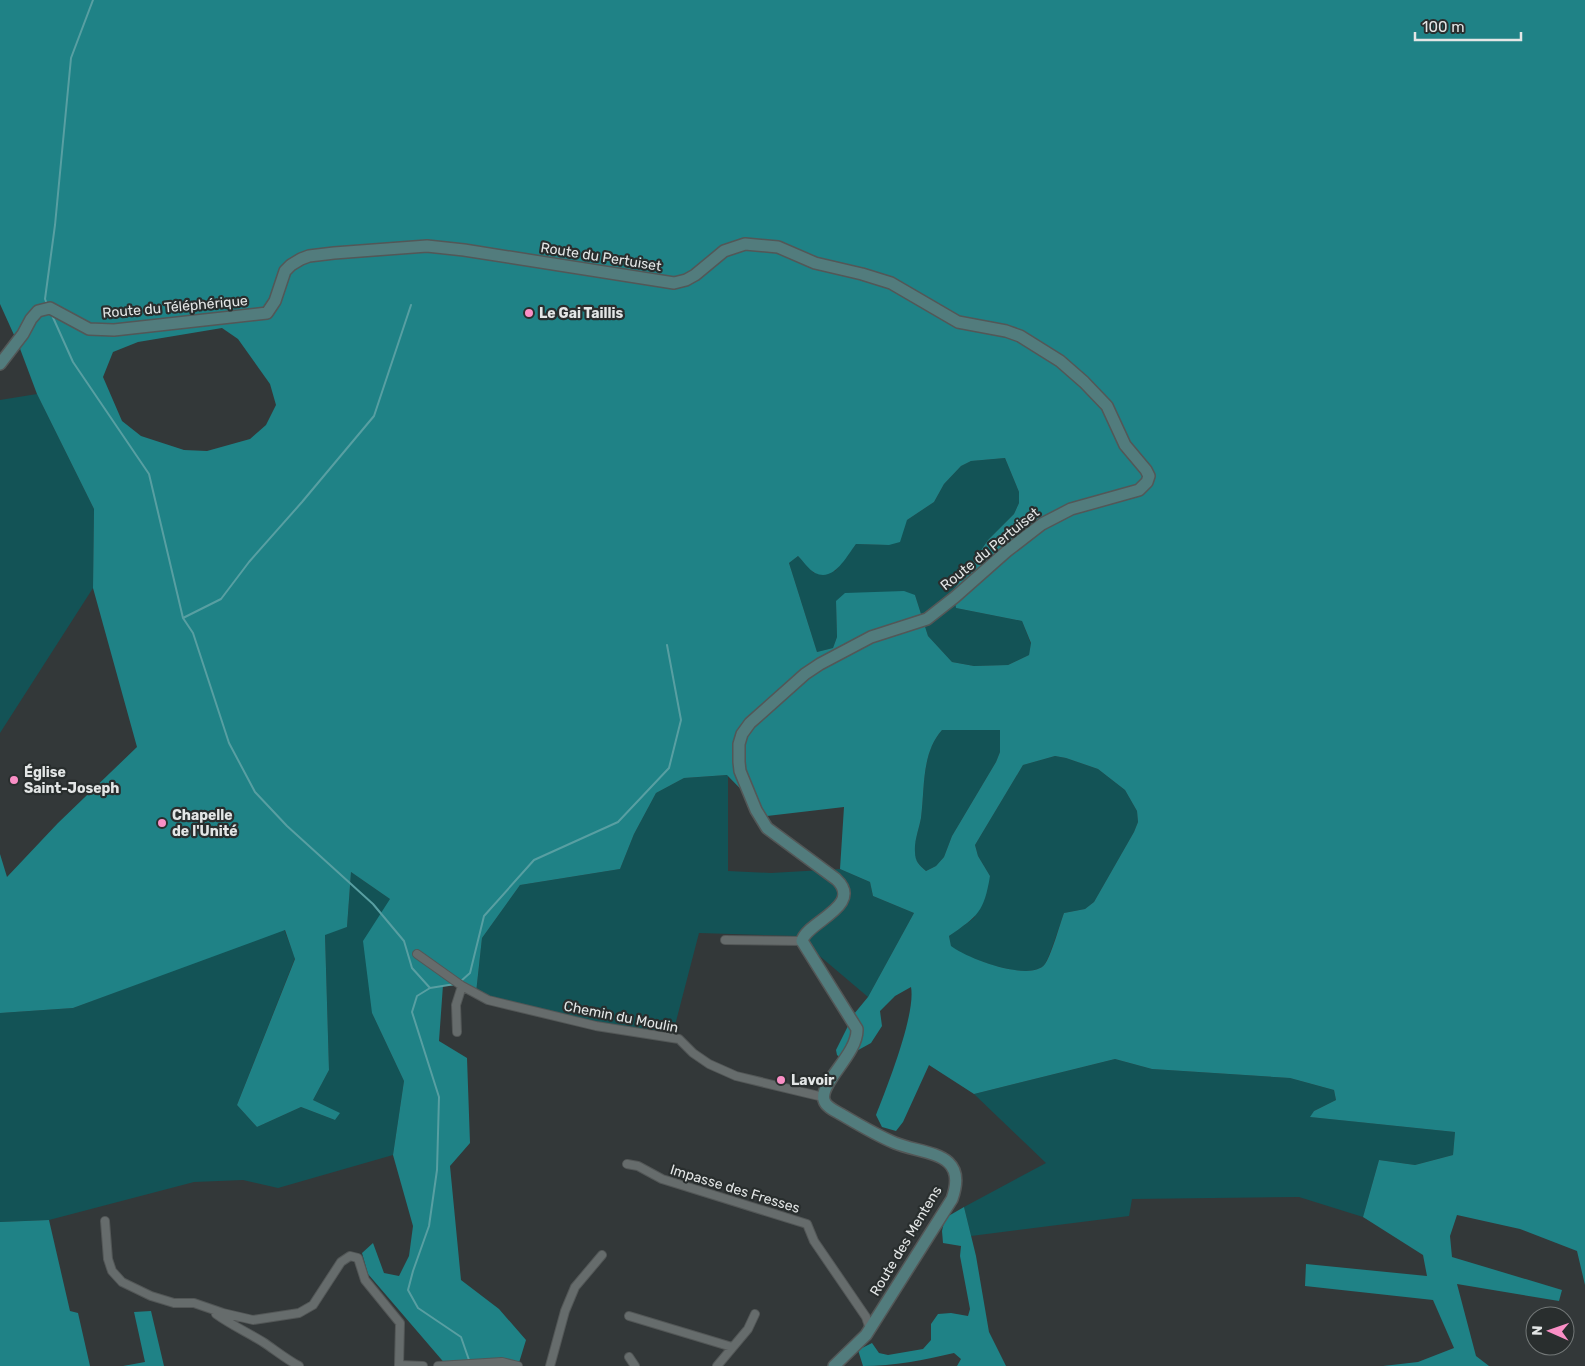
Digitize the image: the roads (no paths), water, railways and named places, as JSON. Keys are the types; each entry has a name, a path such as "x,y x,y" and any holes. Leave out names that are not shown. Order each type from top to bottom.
{"street":[{"name":"Route du Pertuiset","path":"266,313 275,300 285,271 291,265 309,256 427,246 464,250 674,283 695,275 724,251 745,244 758,244 778,247 815,263 891,283 958,322 1006,331 1020,336 1060,361 1107,406 1125,445 1149,476 1147,482 1139,490 1071,509 1042,524 927,618 871,637 848,648 805,674 758,715 742,734 739,744 740,771 756,810 767,828 829,873 842,885 842,899 838,906 806,933 802,941"},
{"name":"Route du Téléphérique","path":"0,364 38,311 50,308 89,329 114,330 266,313"},
{"path":"726,940 802,941 857,1029 858,1035 853,1048 828,1084 824,1100"},
{"name":"Chemin du Moulin","path":"417,954 460,984 488,1000 596,1026 679,1039 693,1053 709,1064 736,1076 824,1100"},
{"path":"457,1032 456,1005 460,984"},
{"name":"Route des Mentens","path":"824,1100 830,1108 878,1135 904,1146 940,1156 950,1165 955,1175 956,1187 952,1199 866,1335 834,1366"},
{"name":"Impasse des Fresses","path":"627,1164 638,1166 662,1179 807,1224 814,1241 866,1317 870,1329"},
{"path":"105,1221 108,1259 112,1271 122,1282 151,1296 174,1303 194,1302 223,1313 253,1320 299,1313 313,1305 341,1262 350,1256 358,1258 365,1280 400,1323 399,1365 423,1366"},
{"path":"550,1366 565,1311 575,1287 602,1256"},
{"path":"209,1308 230,1325 298,1366"},
{"path":"717,1366 748,1329 755,1314"},
{"path":"628,1316 732,1348"},
{"path":"629,1357 635,1366"},
{"path":"438,1366 502,1362 518,1366"}],"waterway":[{"path":"47,304 45,299 55,225 71,58 93,0"},
{"path":"183,618 221,599 249,562 374,416 411,305"},
{"path":"51,313 73,362 149,474 183,618 193,633 229,743 255,792 287,826 373,904 404,941 412,968 430,988 417,996 412,1012 439,1097 437,1170 429,1226 408,1290 418,1308 461,1337 469,1360"},
{"path":"461,981 470,973 484,916 534,860 618,822 669,768 681,720 667,645"},
{"path":"430,988 455,984"}],"place":[{"name":"Le Gai Taillis","path":"529,313"},
{"name":"Église Saint-Joseph","path":"14,780"},
{"name":"Chapelle de l'Unité","path":"162,823"},
{"name":"Lavoir","path":"781,1080"}]}
